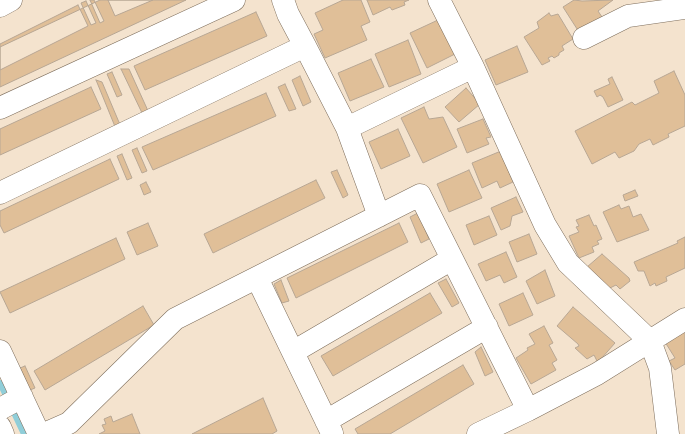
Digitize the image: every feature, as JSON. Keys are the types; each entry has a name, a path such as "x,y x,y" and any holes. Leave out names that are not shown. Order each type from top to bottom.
{"street":[{"path":"0,6 11,0"},
{"path":"0,108 234,0"},
{"path":"283,0 288,14 347,128 379,216"},
{"path":"439,0 473,67 545,225 568,263 650,341 660,368 668,434"},
{"path":"584,38 628,16 685,8"},
{"path":"0,193 305,46"},
{"path":"347,128 473,67"},
{"path":"44,434 69,423 175,319 420,195 528,410"},
{"path":"292,352 452,259"},
{"path":"256,278 330,427 487,328"},
{"path":"478,434 597,374 685,319"},
{"path":"0,351 39,434"},
{"path":"0,409 22,397"},
{"path":"0,427 3,434"}],"building":[{"path":"90,0 94,0 104,21 100,23"},
{"path":"100,0 186,0 0,87 0,47"},
{"path":"108,0 153,0 115,16"},
{"path":"343,0 361,0 370,22 361,26 367,40 325,58 314,34 323,30 315,13"},
{"path":"367,0 409,0 404,2 405,5 392,10 390,7 373,15"},
{"path":"574,0 613,0 598,11 602,17 579,32 563,7"},
{"path":"86,1 96,23 91,25 81,3"},
{"path":"78,5 88,26 0,70 0,44"},
{"path":"256,12 267,36 145,90 134,66"},
{"path":"549,13 551,16 558,14 573,39 562,46 564,50 559,53 559,55 554,58 552,56 548,58 550,61 542,65 524,37 539,28 537,22"},
{"path":"438,20 455,54 427,68 410,33"},
{"path":"408,40 421,74 389,87 375,54"},
{"path":"517,46 528,72 496,85 485,60"},
{"path":"371,59 384,87 350,101 338,73"},
{"path":"121,69 129,69 149,113 143,115"},
{"path":"674,71 685,95 685,126 668,134 669,137 653,145 650,139 639,144 634,151 619,158 615,152 592,164 575,131 632,102 635,105 659,93 654,81"},
{"path":"112,72 122,95 117,97 107,74"},
{"path":"300,76 311,102 303,106 292,80"},
{"path":"612,77 623,100 608,107 603,97 600,95 597,97 594,91 610,84 608,79"},
{"path":"96,80 102,82 121,127 116,129"},
{"path":"285,84 296,109 289,111 278,87"},
{"path":"91,87 101,109 0,155 0,129"},
{"path":"466,88 480,104 459,122 445,107"},
{"path":"266,93 276,116 153,170 142,147"},
{"path":"424,107 429,119 443,117 457,147 423,163 401,118"},
{"path":"483,119 491,137 486,138 489,144 467,153 457,129"},
{"path":"398,129 410,156 381,169 369,142"},
{"path":"137,148 147,171 142,173 132,150"},
{"path":"501,151 513,182 500,188 497,181 482,188 472,163"},
{"path":"122,154 132,178 127,180 117,156"},
{"path":"110,159 119,179 4,233 0,225 0,211"},
{"path":"337,170 348,195 343,198 331,172"},
{"path":"469,170 482,198 449,212 437,184"},
{"path":"316,180 325,198 213,253 204,234"},
{"path":"146,182 151,192 144,195 140,185"},
{"path":"635,190 638,196 625,201 623,195"},
{"path":"516,197 523,212 512,216 510,226 501,230 491,208"},
{"path":"619,205 621,209 629,206 633,217 641,214 649,230 617,242 603,212"},
{"path":"418,213 429,239 421,243 410,217"},
{"path":"589,215 594,226 596,225 602,239 597,241 599,244 592,247 594,252 579,258 569,236 579,232 576,227 579,226 576,220"},
{"path":"489,216 497,235 474,245 466,225"},
{"path":"148,223 158,246 137,255 127,232"},
{"path":"399,223 408,242 296,298 287,278"},
{"path":"529,234 537,254 517,262 509,242"},
{"path":"685,237 685,268 666,277 667,281 656,286 655,283 650,286 644,271 638,271 634,262 678,243 677,241"},
{"path":"116,238 125,259 10,313 0,292"},
{"path":"506,252 517,277 504,283 500,275 486,281 478,264"},
{"path":"602,254 629,278 630,281 620,289 616,285 610,288 587,267"},
{"path":"545,270 555,296 537,304 526,281"},
{"path":"446,279 459,303 452,307 438,283"},
{"path":"281,280 289,301 282,303 274,284"},
{"path":"430,293 442,313 333,376 321,356"},
{"path":"523,293 533,315 509,326 499,304"},
{"path":"143,306 154,325 45,390 34,371"},
{"path":"573,307 615,343 600,360 597,361 594,355 587,359 575,348 579,346 578,344 557,326"},
{"path":"544,326 553,343 549,345 557,360 552,363 556,370 531,384 516,358 528,350 527,348 535,344 529,334"},
{"path":"685,330 685,364 675,370 669,361 675,358 665,342"},
{"path":"481,347 493,372 485,376 475,352"},
{"path":"463,365 474,384 390,434 358,434 355,429"},
{"path":"25,366 35,388 30,390 20,368"},
{"path":"263,398 277,431 272,434 192,434"},
{"path":"132,414 140,434 99,434 105,431 102,425 106,424 104,419 111,416 113,422"}],"waterway":[{"path":"0,383 24,434"}]}
